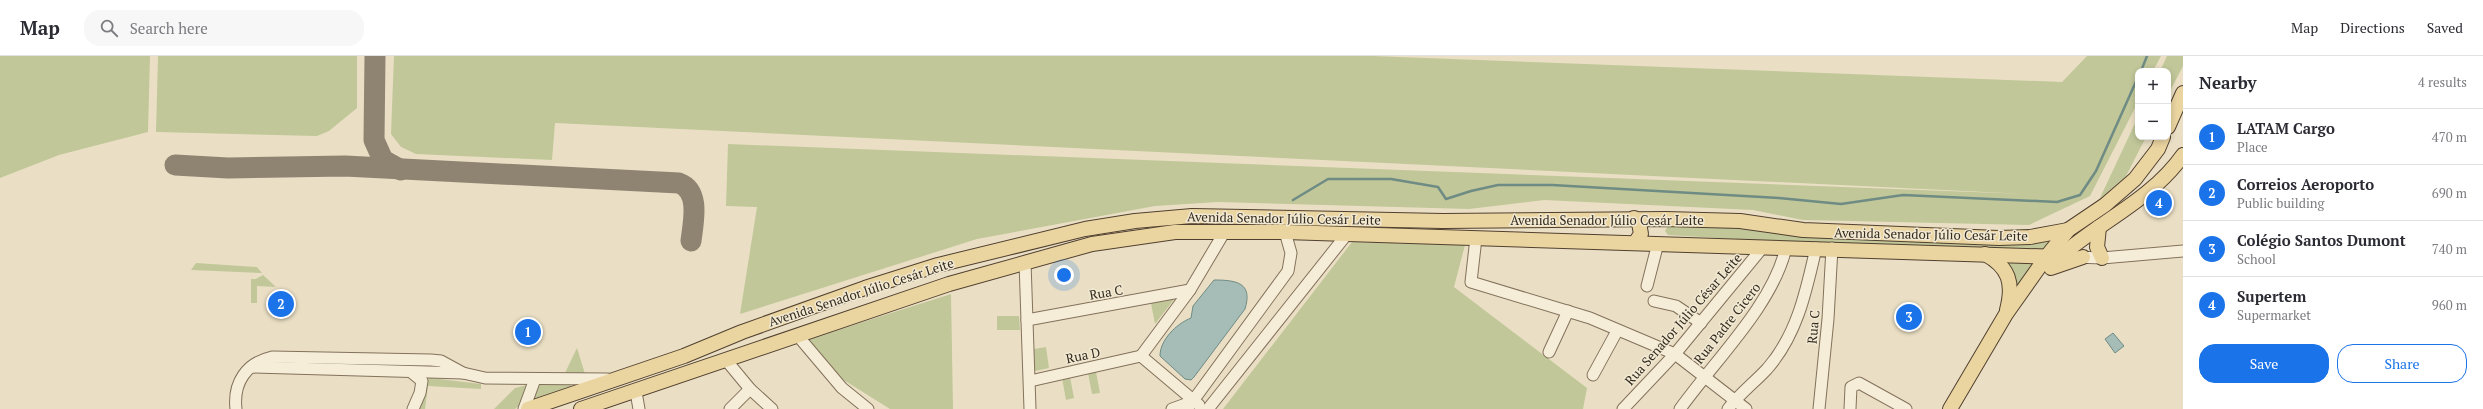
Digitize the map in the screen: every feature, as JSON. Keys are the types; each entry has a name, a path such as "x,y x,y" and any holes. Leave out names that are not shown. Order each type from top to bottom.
{"main road":[{"path":"2171,123 2179,111 2183,93"},
{"path":"1960,409 2068,230 2126,188 2146,166 2161,140"},
{"path":"1950,409 2006,314 2051,260 2099,227 2154,186 2183,155"},
{"name":"Avenida Senador Júlio Cesár Leite","path":"528,409 619,378 865,288 938,265 1086,229 1135,221 1192,216 1443,222 1634,218 1740,221 1803,230 1999,238 2030,237 2068,230"},
{"path":"1634,218 1639,223 1641,234 1635,243"},
{"path":"1660,243 1658,232 1659,227 1666,219"},
{"path":"2099,227 2097,247 2102,258"},
{"name":"Avenida Senador Júlio Cesár Leite","path":"582,409 636,392 869,311 1025,262 1092,244 1135,236 1175,232 1285,232 1983,253 2051,260"},
{"path":"1983,253 2001,264 2008,278 2010,290 2006,314"},
{"path":"2051,260 2083,257"},
{"path":"865,288 862,302 869,311"},
{"path":"839,298 846,308 843,321"}],"street":[{"path":"1190,405 1141,356 1190,290 1225,231"},
{"path":"1190,405 1288,271 1291,254 1285,232"},
{"path":"1172,409 1190,405 1206,409 1347,234"},
{"path":"1476,238 1471,282 1568,310 1675,354 1731,405 1746,409"},
{"path":"1647,286 1660,243"},
{"name":"Rua Senador Júlio César Leite","path":"1624,409 1675,354 1763,247"},
{"name":"Rua Padre Cicero","path":"1680,409 1702,378 1769,292 1780,272 1786,248"},
{"path":"1731,405 1766,369 1790,335 1801,309 1816,248"},
{"name":"Rua C","path":"1819,409 1828,319 1832,248"},
{"path":"2083,257 2102,258 2183,251"},
{"path":"1025,262 1030,409"},
{"name":"Rua C","path":"1027,320 1190,290"},
{"path":"1654,300 1676,306 1701,323"},
{"path":"1549,352 1568,310"},
{"path":"1593,375 1617,331"},
{"path":"798,336 842,388 868,409"},
{"name":"Rua D","path":"1030,381 1141,356"},
{"path":"236,409 236,390 242,375 251,366 272,357 441,361 463,373"},
{"path":"726,360 750,388 772,409"},
{"path":"411,361 411,373"},
{"path":"251,366 411,373 463,373 485,378 619,378"},
{"path":"411,373 422,381 420,393 412,409"},
{"path":"524,409 535,379"},
{"path":"1850,409 1851,387 1859,383 1906,409"},
{"path":"730,409 750,388"},
{"path":"636,392 639,409"}],"green space":[{"path":"0,56 150,56 148,132 59,155 0,178"},
{"path":"158,56 357,56 357,108 329,131 317,136 156,132"},
{"path":"394,56 1372,56 2062,82 2087,56 2161,56 2155,68 2135,68 2135,108 2090,196 2029,225 1803,220 1753,210 1544,200 1469,209 1218,202 1155,206 977,239 740,314 757,207 726,206 728,144 2026,194 555,123 552,160 416,154 401,147 391,134"},
{"path":"2167,56 2183,56 2183,66 2171,89 2171,68 2161,68"},
{"path":"2135,123 2135,140 2144,140 2126,176 2099,200"},
{"path":"1670,222 1751,225 1798,234 1856,239 2008,242 2056,238 2046,250 1852,246 1668,235 1665,231"},
{"path":"1352,242 1465,245 1454,287 1587,388 1583,409 1223,409"},
{"path":"2004,260 2038,262 2014,299"},
{"path":"196,263 257,267 262,273 191,270"},
{"path":"263,275 276,287 257,286 257,303 251,303 251,279 256,279"},
{"path":"951,294 953,409 890,409 839,377 806,340"},
{"path":"1176,297 1155,324 1151,303"},
{"path":"997,316 1019,316 1020,330 997,330"},
{"path":"1046,347 1049,368 1035,371 1034,349"},
{"path":"577,348 585,374 564,375"},
{"path":"1096,372 1100,393 1092,394 1088,373"},
{"path":"1070,377 1074,398 1066,400 1062,378"},
{"path":"431,378 481,384 481,389 428,386 425,409 417,409 425,379"},
{"path":"570,384 572,389 530,402 536,385"},
{"path":"527,385 521,404 515,409 494,409 515,388"}],"water":[{"path":"1214,280 1236,282 1245,288 1247,300 1245,309 1194,377 1191,380 1185,379 1160,356 1161,350 1170,333 1180,324 1191,318 1193,306"},
{"path":"2113,333 2124,346 2115,353 2105,339"}],"waterway":[{"path":"2142,68 2147,56"},
{"path":"1293,200 1328,179 1391,179 1438,187 1446,199 1471,191 1498,185 1552,185 1779,198 1841,204 1903,195 2057,202 2080,195 2096,171 2135,84"}],"taxiway":[{"path":"375,56 374,140 383,160 401,170"},
{"path":"175,165 228,168 345,166 679,183 686,187 693,200 694,217 691,241"}],"place":[{"name":"Supertem","path":"2159,203"},
{"name":"Correios Aeroporto","path":"281,304"},
{"name":"Colégio Santos Dumont","path":"1909,317"},
{"name":"LATAM Cargo","path":"528,332"}]}
